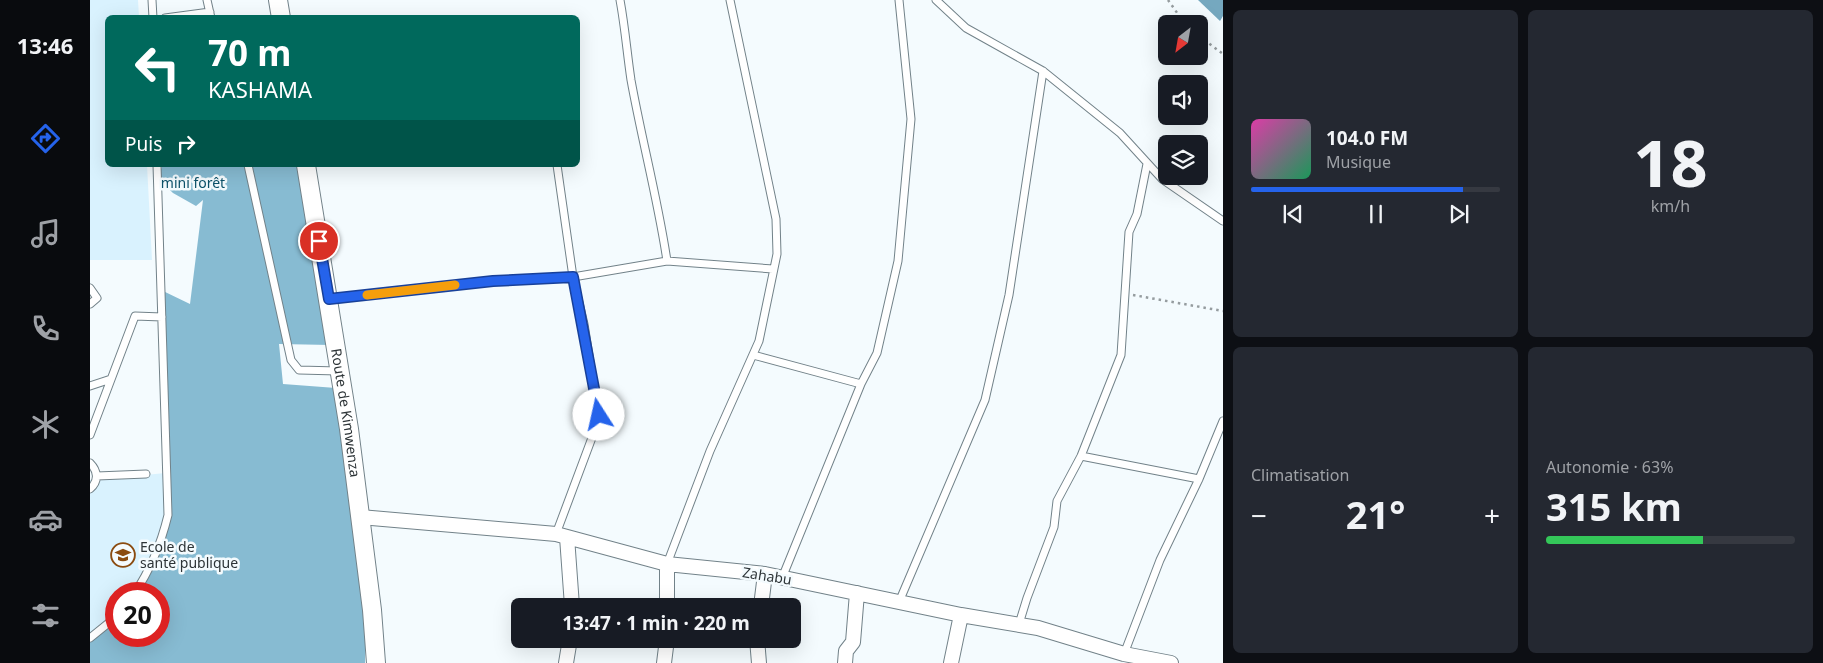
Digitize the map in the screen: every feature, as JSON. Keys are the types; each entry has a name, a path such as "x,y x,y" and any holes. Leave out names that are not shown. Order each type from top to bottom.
{"street":[{"path":"278,0 280,15"},
{"name":"Route de Kimwenza","path":"306,167 341,371 372,610 376,663"},
{"name":"Zahabu","path":"360,517 561,535 667,564 766,574 961,615 1019,624 1038,628 1122,659 1171,663"},
{"path":"561,535 571,598"},
{"path":"667,564 667,598"},
{"path":"762,598 766,574"},
{"path":"845,663 846,651 853,642 858,593"},
{"path":"951,663 961,615"},
{"path":"566,663 568,648"},
{"path":"664,663 666,648"},
{"path":"757,648 759,663"}],"lane":[{"path":"152,0 153,15"},
{"path":"207,0 211,15"},
{"path":"620,0 631,80 644,135 650,180 656,198 667,261"},
{"path":"667,564 710,451 761,335 777,254 777,225 730,0"},
{"path":"782,578 862,384 877,353 898,261 911,119 899,0"},
{"path":"936,0 966,28 1043,71 1120,133 1162,179 1223,221"},
{"path":"899,602 985,400 1010,295 1043,71"},
{"path":"1019,624 1054,527 1057,500 1081,456 1121,355 1129,232 1136,214 1147,164"},
{"path":"141,582 161,543 168,515 157,167"},
{"path":"248,167 291,360 299,370 341,371"},
{"path":"557,167 573,277 584,324 599,419 561,535"},
{"path":"329,299 493,281 573,277 667,261 773,269"},
{"path":"90,288 97,298 90,304"},
{"path":"90,435 135,316 162,317"},
{"path":"753,355 862,384"},
{"path":"90,386 111,379"},
{"path":"1122,659 1160,560 1200,479 1223,421"},
{"path":"1081,456 1200,479"},
{"path":"90,463 97,476 90,489"},
{"path":"97,476 146,474"},
{"path":"90,638 105,626"}],"path":[{"path":"1168,0 1179,15"},
{"path":"1208,43 1223,54"},
{"path":"1124,293 1223,311"}],"shaded area":[{"path":"90,0 138,0 139,15 105,15 105,167 147,167 152,260 90,260"},
{"path":"1198,0 1223,0 1223,16 1220,21"},
{"name":"Ecole de santé publique","path":"166,473 168,515 161,543 140,582 105,582 105,626 90,638 90,480"}],"green space":[{"name":"mini forêt","path":"162,167 306,167 331,345 279,344 283,384 336,388 366,615 365,663 90,663 90,638 105,626 105,647 170,647 170,582 142,582 168,515 161,290 190,304 203,200 196,206 173,193 159,179"}],"slow traffic":[{"path":"367,295 455,285"}],"place":[{"name":"Ecole de santé publique","path":"123,555"}],"route":[{"path":"319,241 329,299 493,281 573,277 584,324 599,415"}]}
